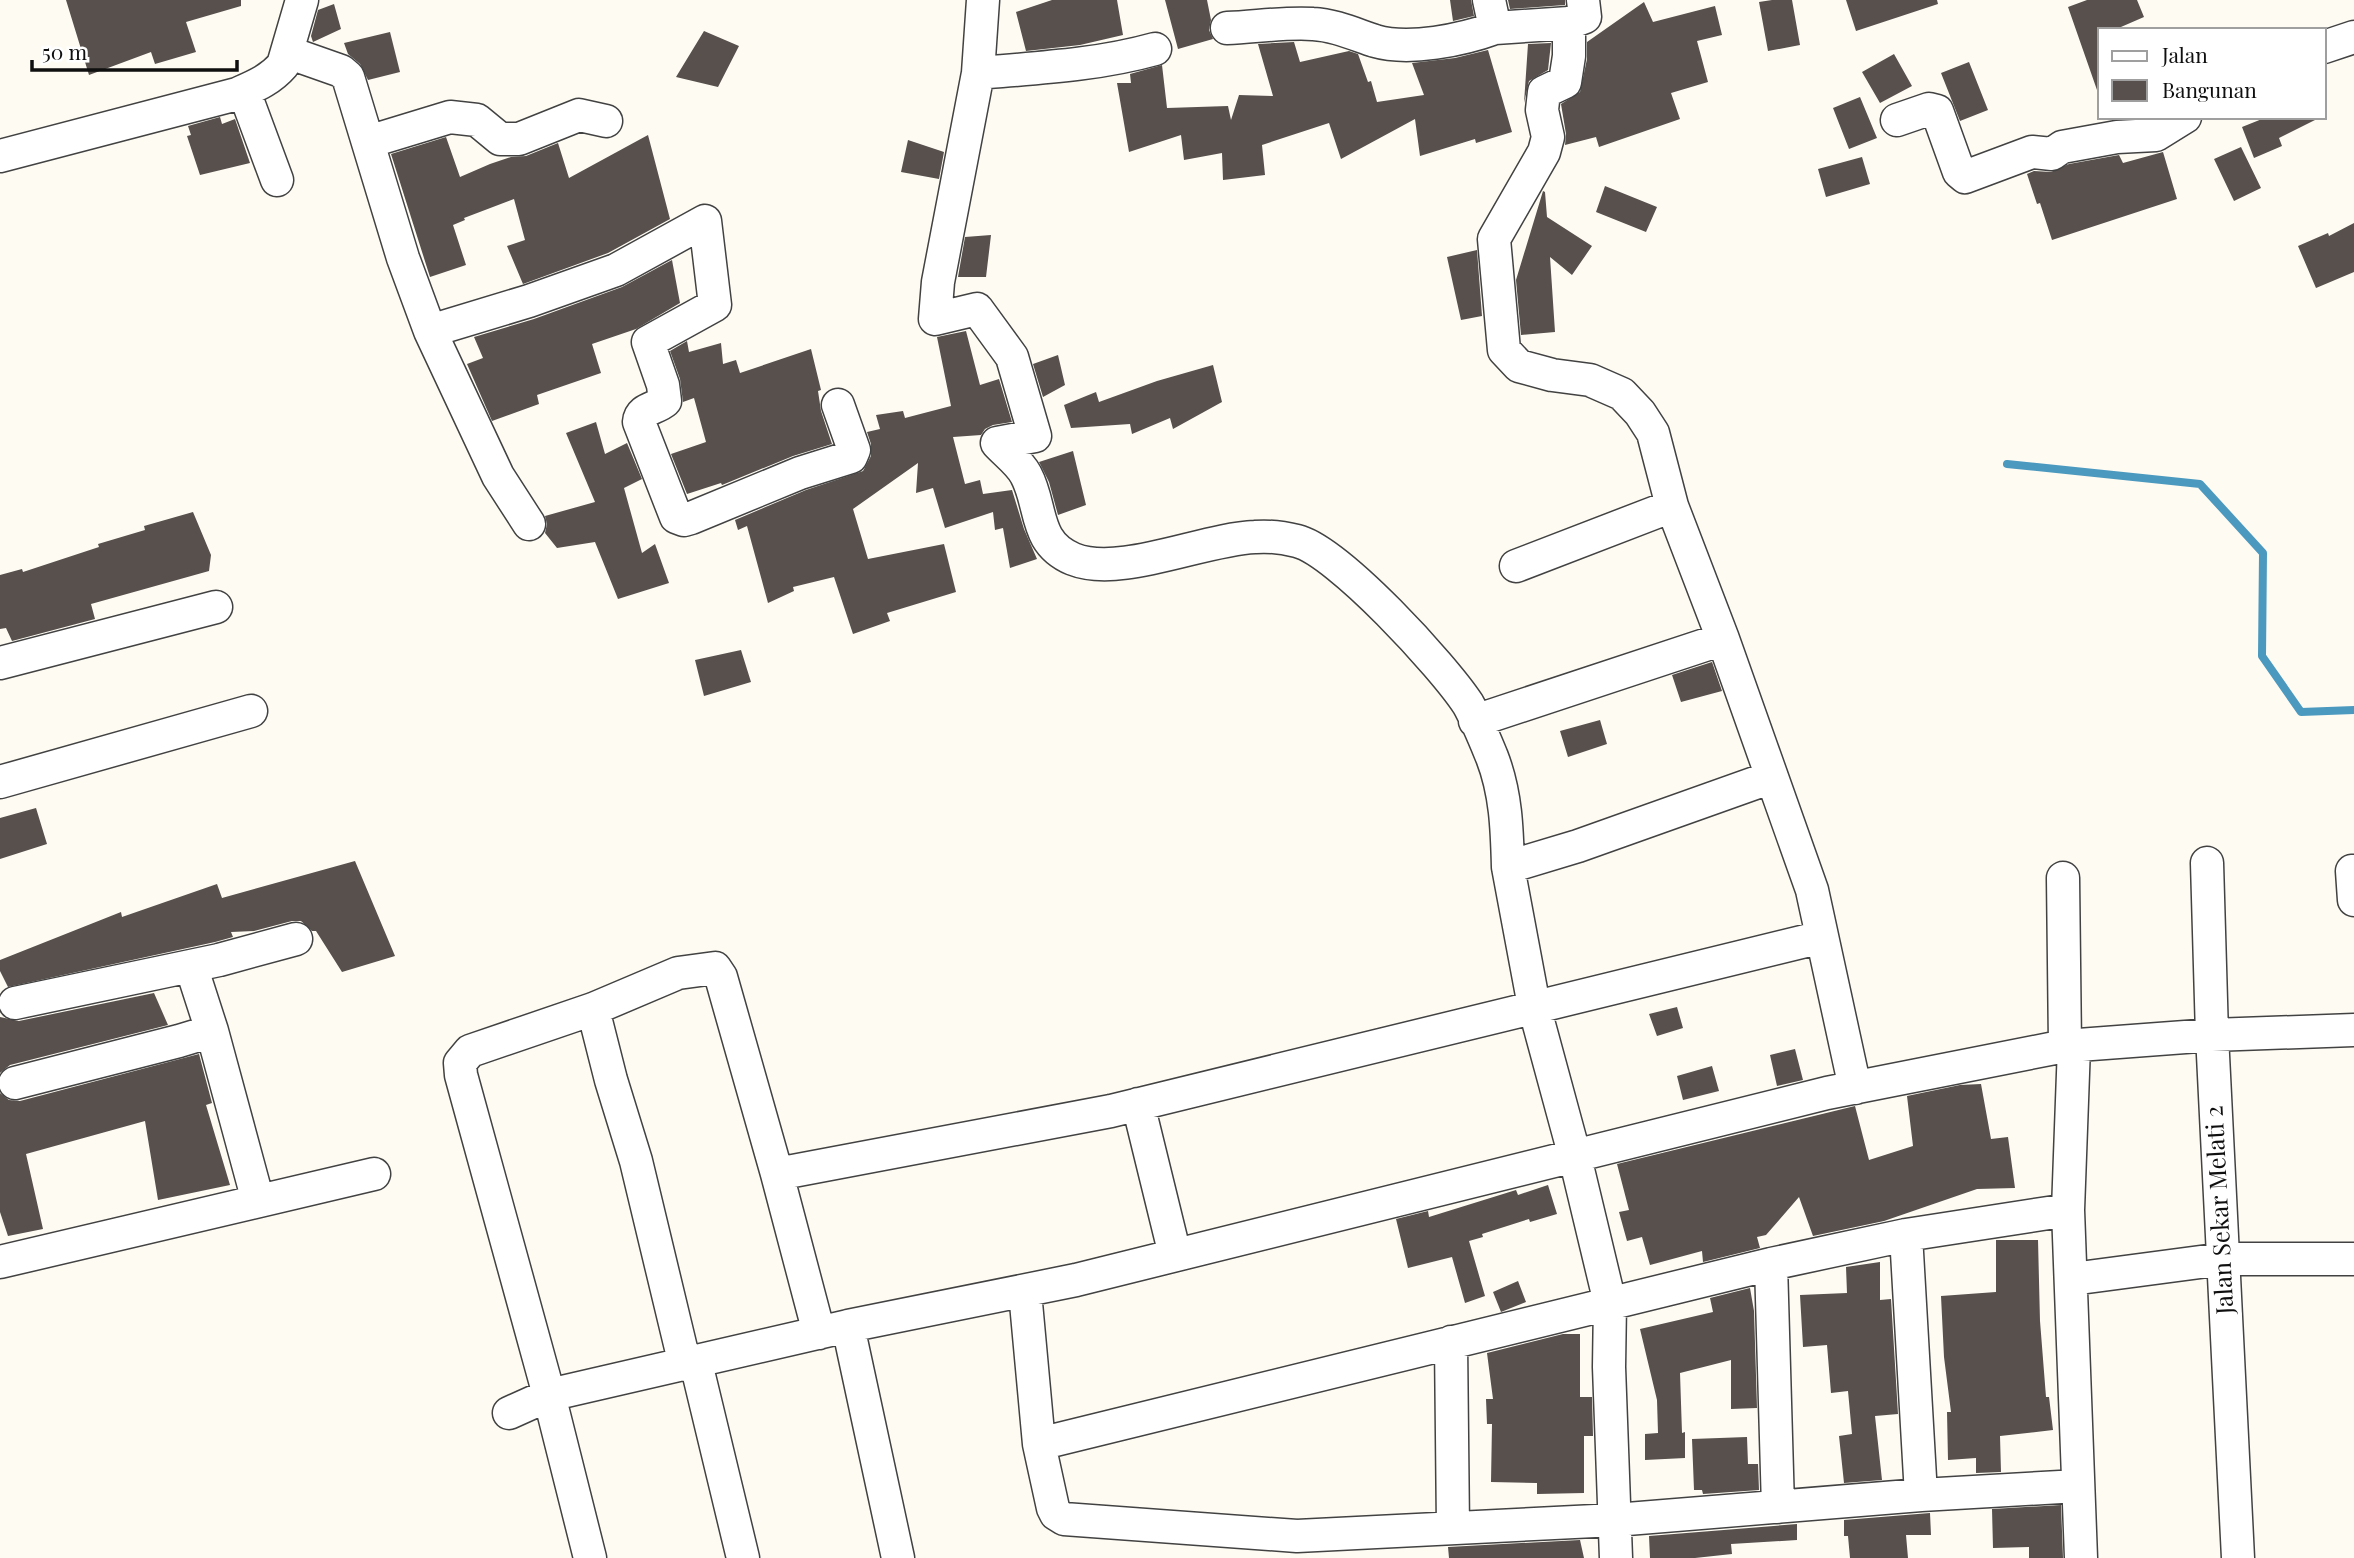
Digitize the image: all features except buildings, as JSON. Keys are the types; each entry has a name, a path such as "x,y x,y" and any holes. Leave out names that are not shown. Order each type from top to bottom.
{"street":[{"path":"0,156 259,85 283,65 302,0"},
{"path":"983,0 978,74 938,282 935,319 977,309 1012,357 1035,436 997,443 1026,474 1043,530 1052,546 1072,558 1093,565 1131,562 1220,541 1256,536 1298,541 1331,559 1441,668 1468,705 1493,759 1506,803 1511,879 1534,1006 1575,1157 1610,1303 1609,1367 1616,1558"},
{"path":"1227,28 1312,23 1377,41 1408,45 1471,37 1492,14 1576,12 1565,82 1544,92 1542,110 1548,137 1544,152 1494,239 1504,350 1519,366 1552,375 1590,380 1622,394 1640,413 1653,433 1672,506 1723,639 1812,890 1854,1088"},
{"path":"2326,46 2354,37"},
{"path":"978,74 1070,65 1126,57 1155,49"},
{"path":"287,52 341,71 348,77 403,258 430,331 498,476 529,524"},
{"path":"244,91 277,180"},
{"path":"1897,120 1929,108 1937,111 1959,172 1965,177 2032,152 2052,154 2062,147 2117,137 2156,135 2182,119"},
{"path":"368,142 450,117 477,120 499,139 519,139 579,115 606,121"},
{"path":"430,331 529,301 616,270 705,221 715,305 648,342 663,385 665,401 643,412 639,417 676,517 684,520 691,518 800,473 851,457 854,450 838,405"},
{"path":"1516,566 1672,506"},
{"path":"0,663 216,607"},
{"path":"1475,720 1723,639"},
{"path":"0,782 251,711"},
{"path":"1511,879 1578,846 1772,777"},
{"name":"Jalan Sekar Melati 2","path":"2207,863 2212,1035 2238,1558"},
{"path":"2063,878 2069,1046 2068,1210 2081,1558"},
{"path":"777,1174 1111,1111 1822,937"},
{"path":"15,1003 191,966 296,939"},
{"path":"191,966 212,1031 258,1201"},
{"path":"590,1558 550,1395 461,1075 460,1063 470,1051 593,1009 678,973 715,968 724,986 777,1174 833,1330 898,1558"},
{"path":"593,1009 743,1558"},
{"path":"509,1413 550,1395 833,1330 1025,1292 1854,1088 2069,1046 2212,1035 2354,1030"},
{"path":"15,1083 212,1031"},
{"path":"1138,1104 1175,1255"},
{"path":"0,1262 374,1174"},
{"path":"1039,1444 1771,1264 1906,1235 2068,1210"},
{"path":"1906,1235 1921,1495"},
{"path":"2072,1279 2223,1259 2354,1259"},
{"path":"1771,1264 1778,1507"},
{"path":"1025,1292 1039,1444 1053,1508 1056,1514 1064,1519 1295,1547 1453,1528 1615,1520 1921,1495 2078,1486"},
{"path":"1451,1342 1453,1528"}],"waterway":[{"path":"2007,464 2200,484 2263,553 2262,656 2301,712 2354,710"}]}
